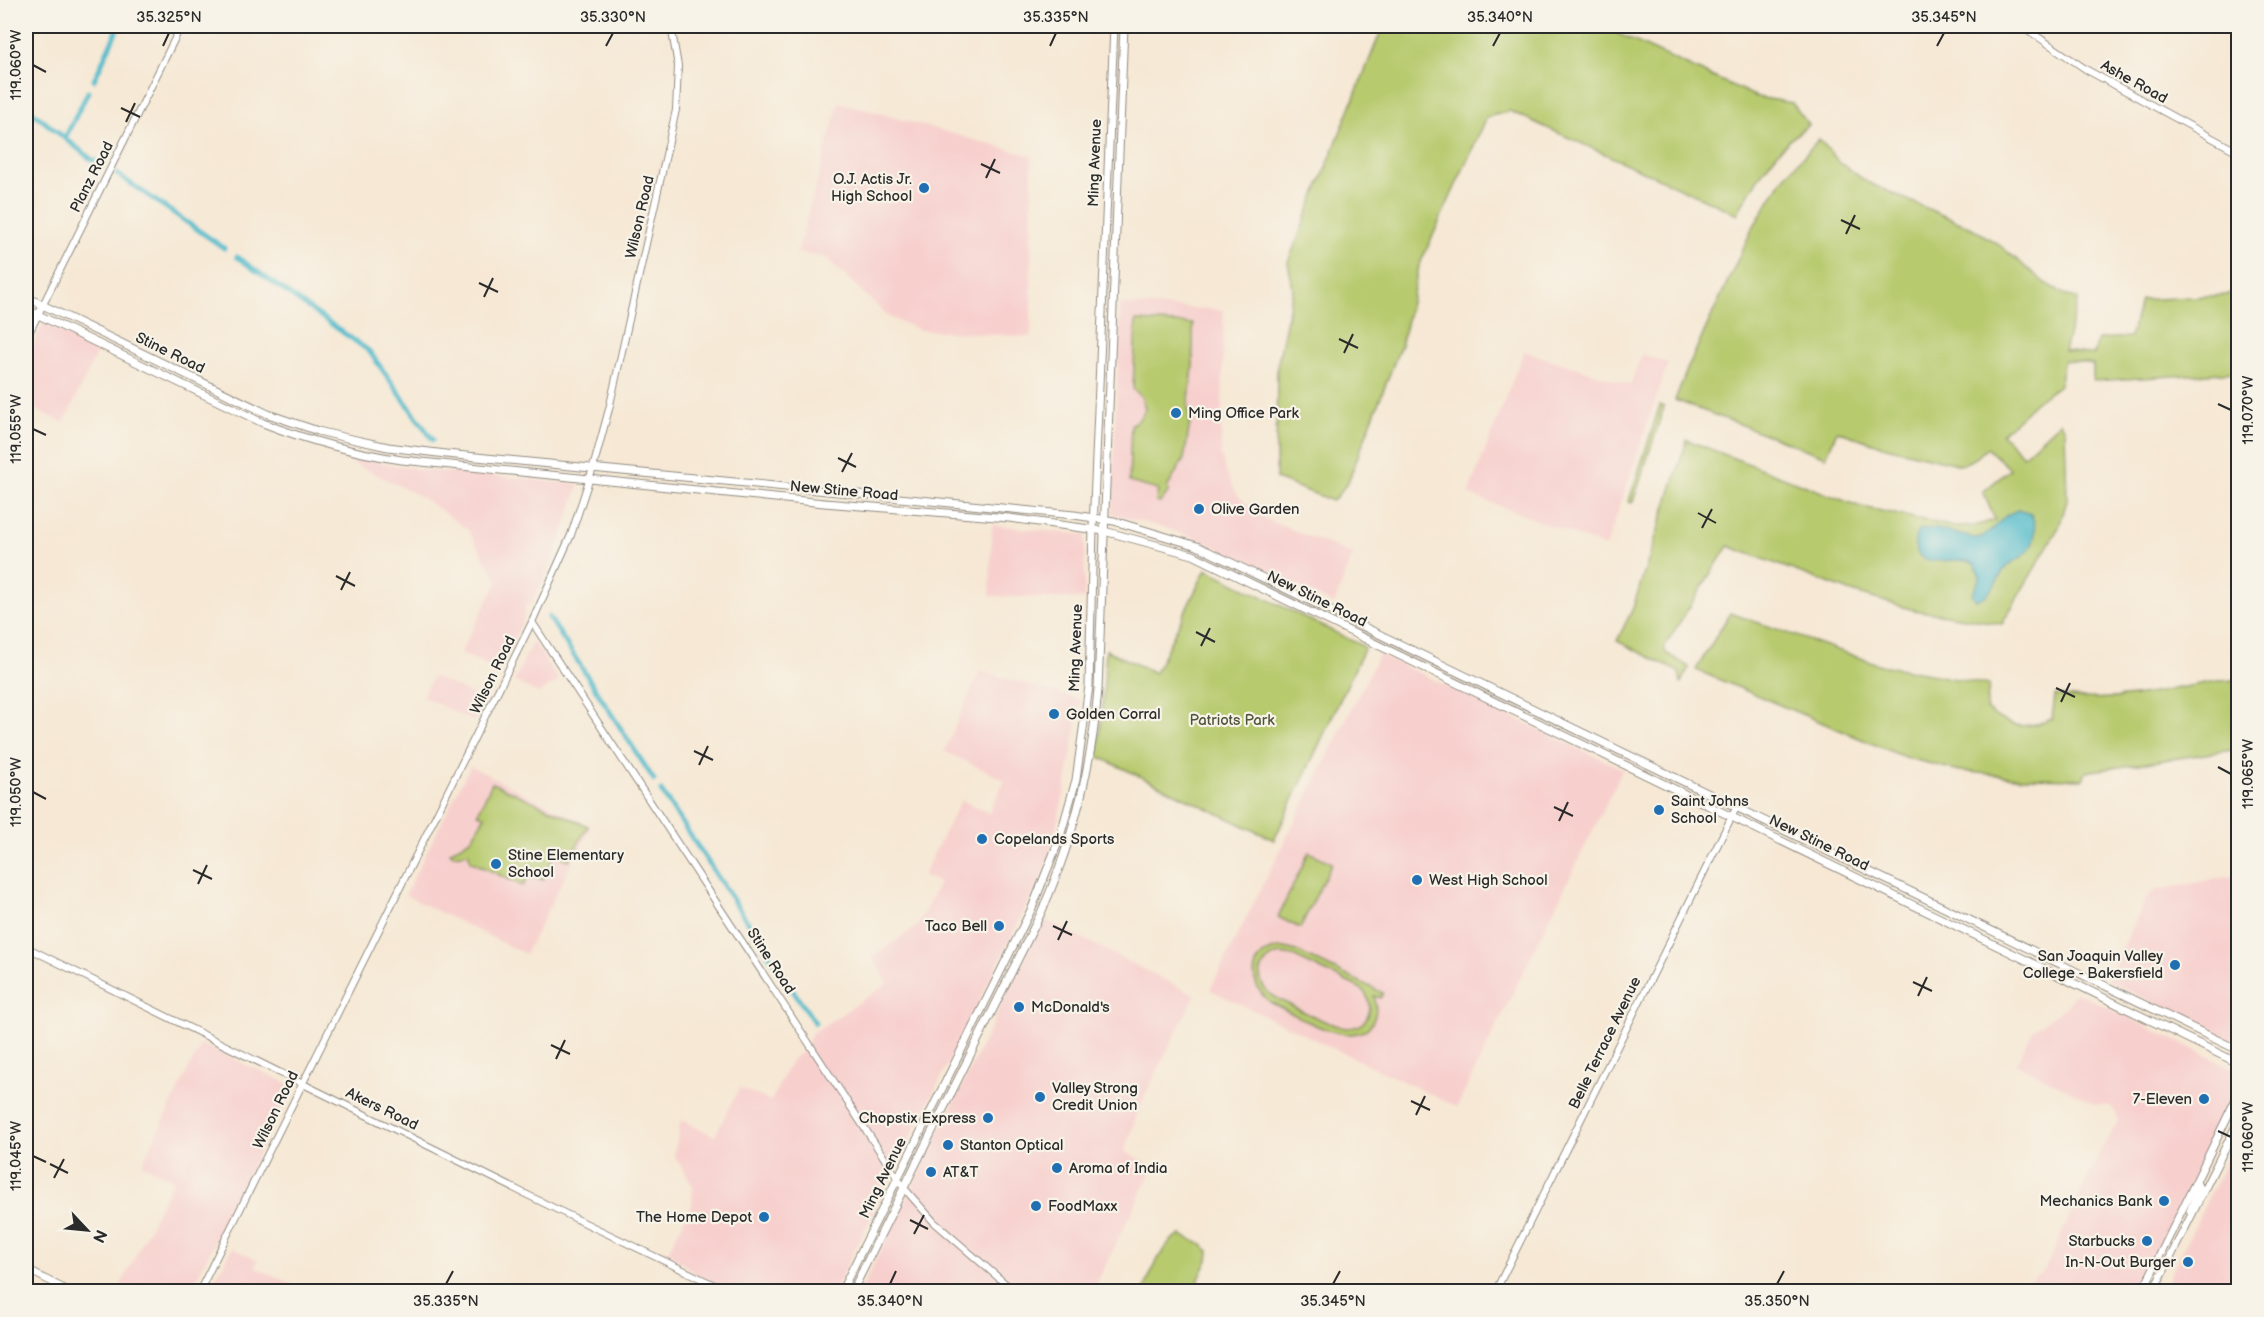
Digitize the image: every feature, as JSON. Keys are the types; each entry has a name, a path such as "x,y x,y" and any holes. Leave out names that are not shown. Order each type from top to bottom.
{"main road":[{"name":"Ming Avenue","path":"843,1292 1038,895 1059,840 1081,752 1087,704 1114,26"},
{"name":"Ming Avenue","path":"852,1292 1041,913 1058,873 1081,800 1090,756 1098,689 1124,26"},
{"name":"Stine Road","path":"26,297 240,402 305,427"},
{"name":"Stine Road","path":"26,309 235,411 301,438"},
{"name":"New Stine Road","path":"305,427 368,443 408,450 1104,519 1171,537 1210,550 2238,1050"},
{"name":"New Stine Road","path":"301,438 351,451 402,460 824,503 1009,518 1093,529 1149,541 1206,559 2238,1063"},
{"path":"1345,628 1353,627 1368,633 1375,631"},
{"path":"1377,643 1383,640 1411,653 1420,652"},
{"path":"1087,704 1091,711 1090,756"},
{"path":"1068,809 1066,832 1069,840"},
{"path":"1058,873 1062,847 1059,840"},
{"path":"980,1037 979,1026 991,992"},
{"path":"2170,1029 2175,1019"},
{"path":"963,1071 972,1041 970,1033"},
{"path":"2142,1292 2238,1095"},
{"path":"2153,1292 2238,1122"},
{"path":"2191,1216 2190,1210 2199,1188 2196,1182"}],"street":[{"name":"Planz Road","path":"26,339 181,26"},
{"name":"Wilson Road","path":"199,1292 558,566 590,480 676,110 678,66 671,26"},
{"name":"Ashe Road","path":"2022,26 2087,70 2238,152"},
{"name":"Stine Road","path":"532,622 904,1188 934,1222 1015,1292"},
{"name":"Belle Terrace Avenue","path":"1495,1292 1737,806"},
{"name":"Akers Road","path":"26,947 729,1292"},
{"path":"26,1269 71,1292"}],"shaded area":[{"name":"O.J. Actis Jr. High School","path":"839,102 1032,156 1031,337 920,330 889,317 826,258 797,253"},
{"path":"1120,304 1224,310 1221,456 1227,475 1237,494 1254,512 1270,521 1353,554 1334,604 1205,542 1163,527 1112,514"},
{"path":"43,323 98,350 64,423 26,405 26,359"},
{"path":"1524,351 1630,385 1642,354 1668,363 1606,547 1468,494"},
{"path":"334,454 417,469 579,484 553,560 533,602 530,605 526,604 523,622 498,670 460,653 498,581 468,530 422,497"},
{"path":"992,525 1085,535 1084,599 990,596"},
{"path":"533,641 559,681 538,693 514,681"},
{"name":"West High School","path":"1379,654 1623,769 1457,1107 1210,990"},
{"path":"980,671 1081,700 1064,795 1048,859 1036,888 834,1291 715,1291 668,1251 692,1204 693,1186 674,1155 681,1120 715,1136 739,1088 771,1101 789,1064 797,1055 806,1051 811,1034 888,983 872,957 917,926 939,883 923,875 961,800 989,813 1005,780 944,751"},
{"path":"433,676 485,700 474,722 422,696"},
{"name":"Stine Elementary School","path":"470,766 591,827 525,954 405,895"},
{"path":"2238,875 2238,1044 2107,980 2147,897 2156,890"},
{"path":"1044,919 1195,995 1139,1108 1125,1152 1154,1166 1093,1291 860,1292"},
{"path":"2076,992 2238,1071 2238,1086 2137,1291 2016,1292 2044,1271 2102,1148 2118,1122 2117,1115 2111,1106 2096,1104 2016,1064 2034,1029 2066,1007"},
{"path":"201,1044 287,1083 290,1090 190,1291 118,1291 173,1180 142,1164"},
{"path":"2238,1138 2238,1291 2162,1291 2166,1283"},
{"path":"232,1248 258,1260 255,1267 305,1291 209,1291"}],"green space":[{"path":"1383,26 1601,26 1757,97 1792,103 1809,125 1797,133 1777,154 1759,177 1737,214 1510,111 1487,117 1419,266 1402,342 1348,482 1333,501 1276,479 1277,367 1293,289 1288,262"},
{"path":"1819,139 1840,163 1869,183 1972,228 1998,244 2045,283 2078,299 2064,351 2094,355 2098,339 2130,337 2141,300 2226,295 2238,290 2238,372 2093,381 2093,364 2064,360 2059,385 2036,402 2002,434 2023,456 2060,422 2065,429 2067,501 2059,527 2002,624 1914,610 1855,593 1728,546 1664,647 1666,653 1689,667 1681,683 1679,672 1617,641 1633,608 1687,440 1858,506 1955,527 1974,526 1995,520 1983,492 2010,469 1987,448 1976,458 1961,465 1882,446 1837,431 1826,457 1675,400 1752,229 1782,180"},
{"path":"1136,321 1193,324 1193,367 1188,406 1190,423 1184,459 1167,488 1169,491 1160,503 1156,502 1158,490 1129,482 1131,425 1140,418 1145,409 1141,396 1133,389"},
{"path":"1660,405 1664,407 1631,503 1629,501"},
{"name":"Patriots Park","path":"1206,569 1365,647 1274,840 1097,756 1106,650 1155,673"},
{"path":"1730,613 1881,665 1989,685 1986,709 2002,720 2017,725 2033,725 2052,719 2055,695 2114,698 2238,680 2238,749 2086,772 2083,779 2025,778 1960,771 1907,758 1696,670"},
{"path":"492,783 588,826 569,860 555,854 543,880 530,874 523,886 470,861 469,853 453,855 450,852 472,838 485,816 478,813"},
{"path":"1309,852 1332,863 1300,928 1278,917"},
{"path":"1285,948 1296,951 1383,993 1380,998 1374,996 1376,1012 1369,1027 1359,1033 1334,1032 1305,1021 1270,1002 1257,986 1255,968 1258,960 1264,954","holes":["1280,954 1293,956 1360,988 1367,996 1370,1005 1368,1016 1362,1024 1355,1027 1342,1027 1291,1006 1265,989 1260,978 1265,963"]},
{"path":"1181,1235 1203,1245 1209,1252 1208,1260 1193,1291 1144,1291 1164,1250 1169,1243"}],"water":[{"path":"2018,510 2031,514 2033,519 2035,531 2031,547 2023,556 2007,566 1990,591 1982,598 1976,600 1972,595 1980,577 1975,564 1961,560 1927,560 1921,557 1916,549 1916,535 1921,530 1940,529 1977,538 1990,532 2007,515"}],"waterway":[{"path":"94,80 119,26"},
{"path":"65,138 88,92"},
{"path":"26,107 91,159 102,165"},
{"path":"117,174 224,248"},
{"path":"237,257 369,351 433,440"},
{"path":"549,617 654,780"},
{"path":"661,791 758,938"},
{"path":"765,949 815,1023"}],"place":[{"name":"O.J. Actis Jr. High School","path":"924,188"},
{"name":"Ming Office Park","path":"1176,413"},
{"name":"Olive Garden","path":"1199,509"},
{"name":"Golden Corral","path":"1054,714"},
{"name":"Saint Johns School","path":"1659,810"},
{"name":"Copelands Sports","path":"982,839"},
{"name":"Stine Elementary School","path":"496,864"},
{"name":"West High School","path":"1417,880"},
{"name":"Taco Bell","path":"999,926"},
{"name":"San Joaquin Valley College - Bakersfield","path":"2175,965"},
{"name":"McDonald's","path":"1019,1007"},
{"name":"Valley Strong Credit Union","path":"1040,1097"},
{"name":"7-Eleven","path":"2204,1099"},
{"name":"Chopstix Express","path":"988,1118"},
{"name":"Stanton Optical","path":"948,1145"},
{"name":"Aroma of India","path":"1057,1168"},
{"name":"AT&T","path":"931,1172"},
{"name":"Mechanics Bank","path":"2164,1201"},
{"name":"FoodMaxx","path":"1036,1206"},
{"name":"The Home Depot","path":"764,1217"},
{"name":"Starbucks","path":"2147,1241"},
{"name":"In-N-Out Burger","path":"2188,1262"}]}
